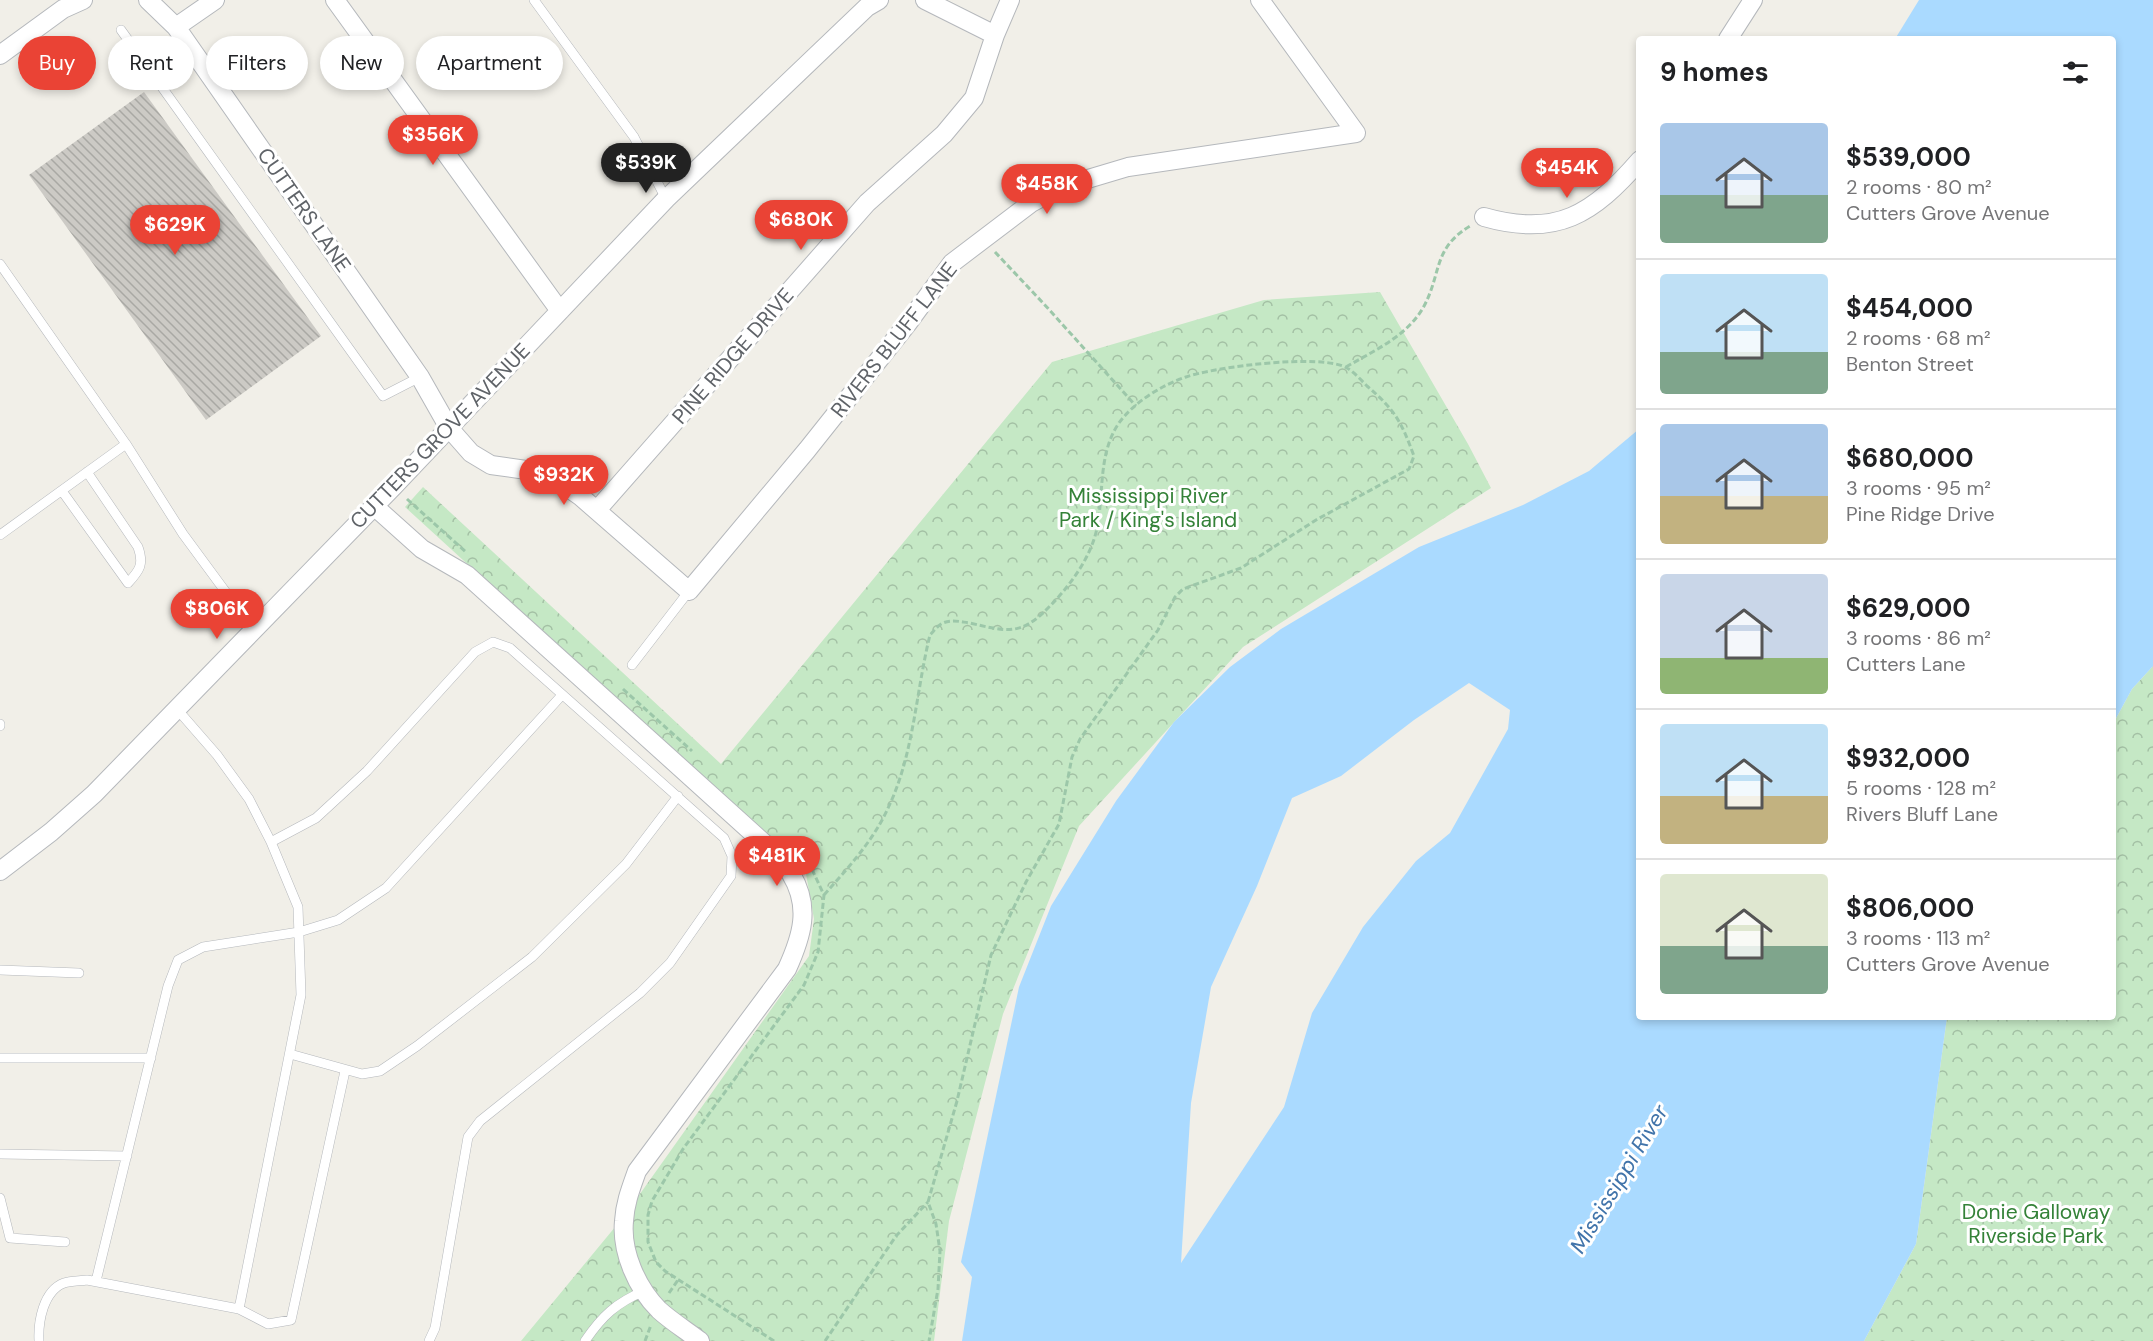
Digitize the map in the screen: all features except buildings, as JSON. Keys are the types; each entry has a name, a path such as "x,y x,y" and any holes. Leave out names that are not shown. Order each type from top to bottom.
{"street":[{"path":"0,55 63,9 83,0"},
{"name":"CUTTERS LANE","path":"148,0 176,27 420,377 449,428"},
{"path":"176,27 215,0"},
{"path":"335,0 560,311"},
{"path":"924,0 995,35"},
{"name":"PINE RIDGE DRIVE","path":"597,510 867,203 944,134 974,98 995,35 1010,0"},
{"name":"RIVERS BLUFF LANE","path":"689,591 807,450 908,323 952,263 1031,203 1061,187 1128,167 1356,133 1260,0"},
{"path":"1730,36 1753,0"},
{"name":"CUTTERS GROVE AVENUE","path":"0,871 51,832 94,794 449,428 666,199 869,2"},
{"path":"1484,217 1506,223 1528,225 1555,222 1581,214 1604,198 1636,164"},
{"path":"449,428 471,453 491,465 547,473 597,510 689,591"},
{"path":"374,506 422,549 467,576 766,845 790,872 801,894 803,919 800,942 787,969 637,1171 627,1197 623,1223 627,1253 634,1273 644,1291 659,1309 700,1341"}],"lane":[{"path":"534,0 634,137 666,199"},
{"path":"121,30 383,396 420,377"},
{"path":"0,264 126,444 183,534 254,629"},
{"path":"0,535 126,444"},
{"path":"62,490 129,583 140,570 142,559 138,547 87,472"},
{"path":"632,665 689,591"},
{"path":"271,842 316,818 367,771 475,652 493,642 510,648 678,796 724,838 732,856 731,876 670,963 640,993 480,1120 468,1137 435,1328 429,1341"},
{"path":"96,1281 168,986 178,960 203,946 299,932 338,920 386,888 562,694"},
{"path":"176,708 217,755 249,799 271,842 298,907 301,995 239,1309"},
{"path":"290,1054 345,1071 362,1074 380,1071 417,1046 532,957 626,864 678,796"},
{"path":"0,970 79,973"},
{"path":"0,1058 151,1058"},
{"path":"39,1341 44,1307 55,1289 64,1283 87,1280 239,1309 268,1324 291,1320 345,1071"},
{"path":"0,1154 127,1156"},
{"path":"0,1198 10,1238 65,1242"},
{"path":"585,1341 608,1311 624,1299 644,1291"}],"path":[{"path":"1346,367 1390,341 1409,326 1423,308 1446,245 1458,233 1484,217"},
{"path":"983,240 1044,303 1136,406"},
{"path":"774,1341 721,1305 678,1280 656,1262 648,1242 648,1215 652,1201 683,1149 804,985 818,952 824,896 863,850 889,808 897,786 905,762 930,635 942,624 955,620 1005,631 1018,629 1032,622 1062,593 1084,561 1097,529 1106,457 1111,437 1128,411 1154,392 1186,377 1255,365 1305,360 1346,367 1390,406 1404,428 1414,456 1413,464 1397,477 1317,520 1241,568 1183,589 1175,597 1165,619 1151,640 1089,724 1072,757 1059,824 1021,891 991,955 957,1101 928,1202 896,1236 825,1341"},
{"path":"928,1202 936,1224 940,1251 938,1289 929,1341"},
{"path":"647,1338 651,1341"}],"green space":[{"name":"Mississippi River Park / King's Island","path":"1380,292 1491,488 1243,647 1079,826 1003,1014 949,1221 934,1341 521,1341 625,1215 809,956 814,919 806,874 405,507 423,487 721,764 1052,362 1264,300"},
{"name":"Donie Galloway Riverside Park","path":"2153,666 2153,1341 1864,1341 1916,1244 1947,1020 2116,1020 2116,718 2132,689"}],"water":[{"path":"1919,0 2153,0 2153,666 2132,689 2116,718 2116,36 1897,36"},
{"name":"Mississippi River","path":"1636,432 1636,1020 1947,1020 1916,1244 1864,1341 962,1341 972,1277 961,1262 1019,987 1051,906 1116,801 1174,722 1230,667 1281,629 1419,547 1523,505 1589,471","holes":["1469,683 1510,710 1508,729 1450,833 1416,861 1363,927 1312,1013 1284,1107 1181,1263 1191,1103 1211,987 1257,886 1292,798 1341,776 1414,720"]}]}
